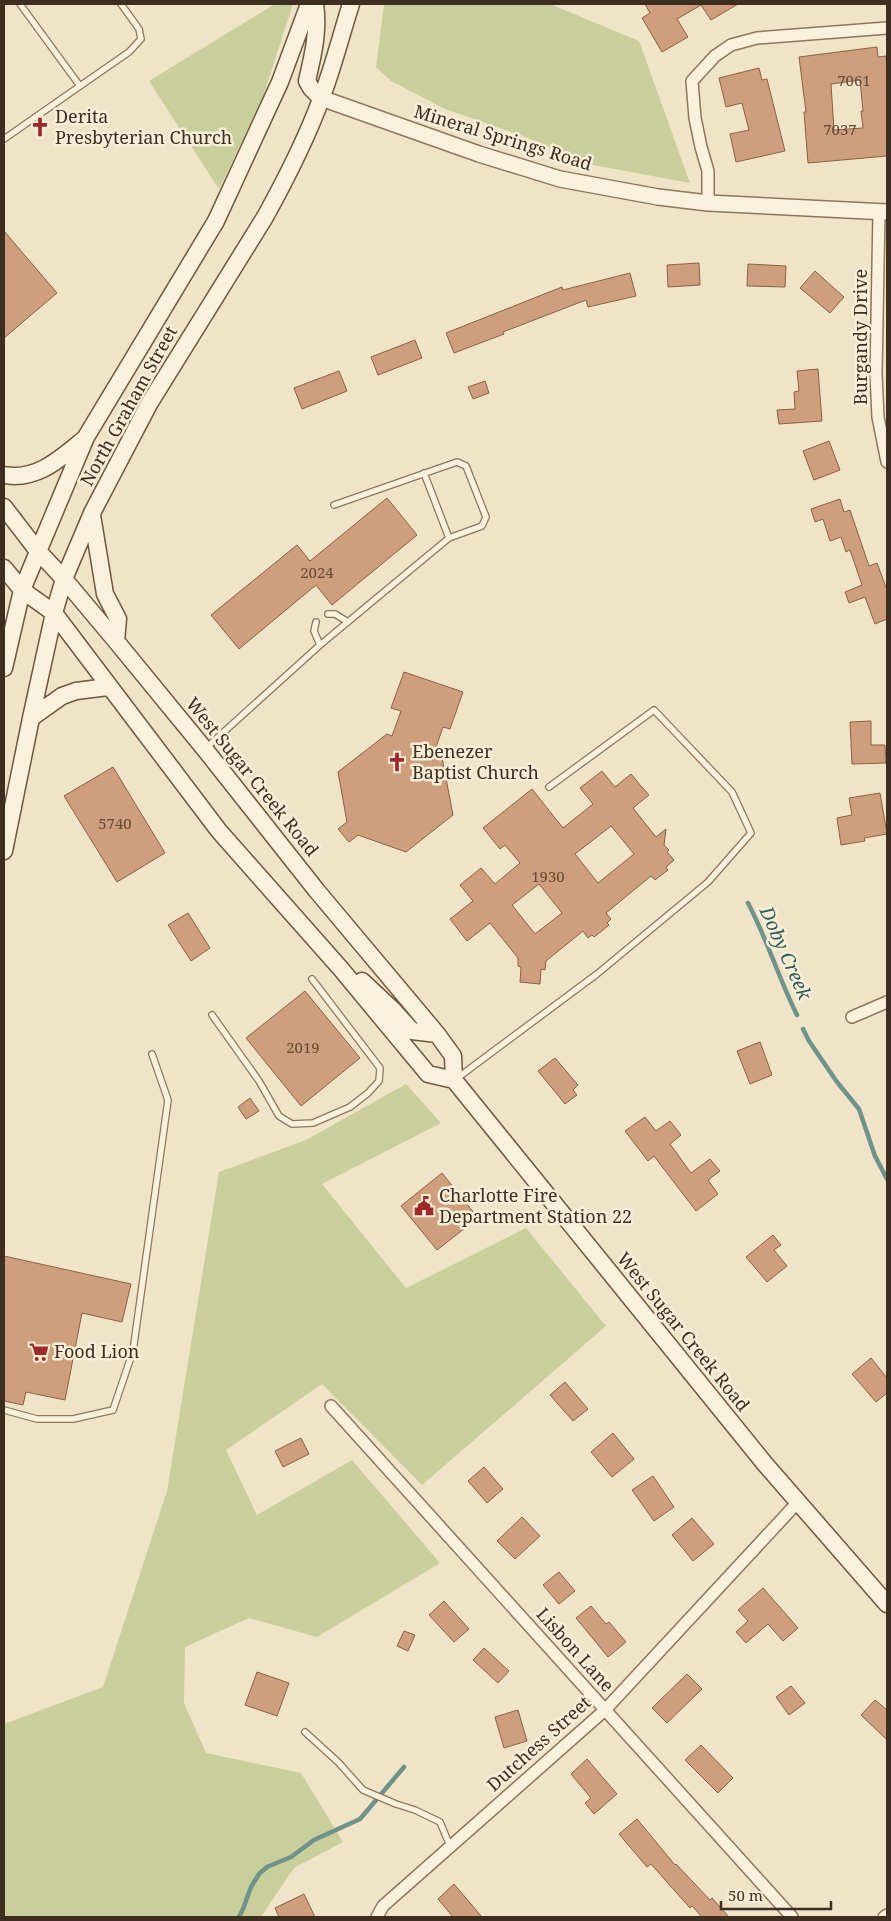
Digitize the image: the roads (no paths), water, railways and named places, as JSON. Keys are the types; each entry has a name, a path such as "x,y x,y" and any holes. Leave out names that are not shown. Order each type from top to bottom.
{"main road":[{"name":"North Graham Street","path":"4,668 22,590 37,550 86,437 216,221 280,82 309,4"},
{"path":"315,4 318,22 307,81 311,88 322,98"},
{"name":"North Graham Street","path":"4,851 54,613 64,579 92,513 149,404 274,200 308,132 322,98 351,4"},
{"path":"4,476 36,473 63,457 86,437"},
{"name":"West Sugar Creek Road","path":"4,506 37,550 116,641 317,890 437,1034 453,1056 454,1080 748,1444 887,1604"},
{"path":"92,513 105,594 118,619 116,641"},
{"path":"4,568 22,590 54,613 108,687 220,831 341,969 428,1074 454,1080"},
{"path":"31,718 62,696 76,690 108,687"},
{"path":"341,969 366,984 412,1031 437,1034"}],"street":[{"path":"708,203 708,171 695,118 692,80 715,56 732,45 757,38 887,28"},
{"name":"Mineral Springs Road","path":"322,98 479,154 560,179 658,197 708,203 883,212"},
{"name":"Burgandy Drive","path":"883,212 876,374 878,416 887,462"},
{"path":"852,1017 887,1002"},
{"name":"Lisbon Lane","path":"331,1406 792,1917"},
{"name":"Dutchess Street","path":"378,1916 383,1906 605,1710 798,1502"}],"lane":[{"path":"20,4 80,86"},
{"path":"4,139 129,52 141,39 139,29 121,4"},
{"path":"205,749 320,645 449,538 482,526 486,517 466,466 456,462 334,505"},
{"path":"424,473 449,538"},
{"path":"328,614 335,614 348,622"},
{"path":"316,622 314,631 320,645"},
{"path":"454,1080 597,974 708,882 751,833 732,792 654,710 549,787"},
{"path":"212,1015 259,1081 279,1116 292,1124 313,1122 350,1107 368,1093 379,1081 380,1068 312,979"},
{"path":"4,1410 37,1419 73,1419 112,1410 133,1351 168,1100 152,1054"},
{"path":"305,1732 338,1762 364,1790 440,1822 450,1846"}],"waterway":[{"name":"Doby Creek","path":"748,903 797,1015"},
{"name":"Doby Creek","path":"803,1029 837,1082 859,1109 875,1156 887,1179"},
{"path":"239,1917 251,1887 259,1874 267,1867 291,1857 314,1840 360,1819 404,1767"}],"place":[{"name":"Derita Presbyterian Church","path":"40,127"},
{"name":"Ebenezer Baptist Church","path":"397,762"},
{"name":"Charlotte Fire Department Station 22","path":"424,1206"},
{"name":"Food Lion","path":"39,1352"}]}
